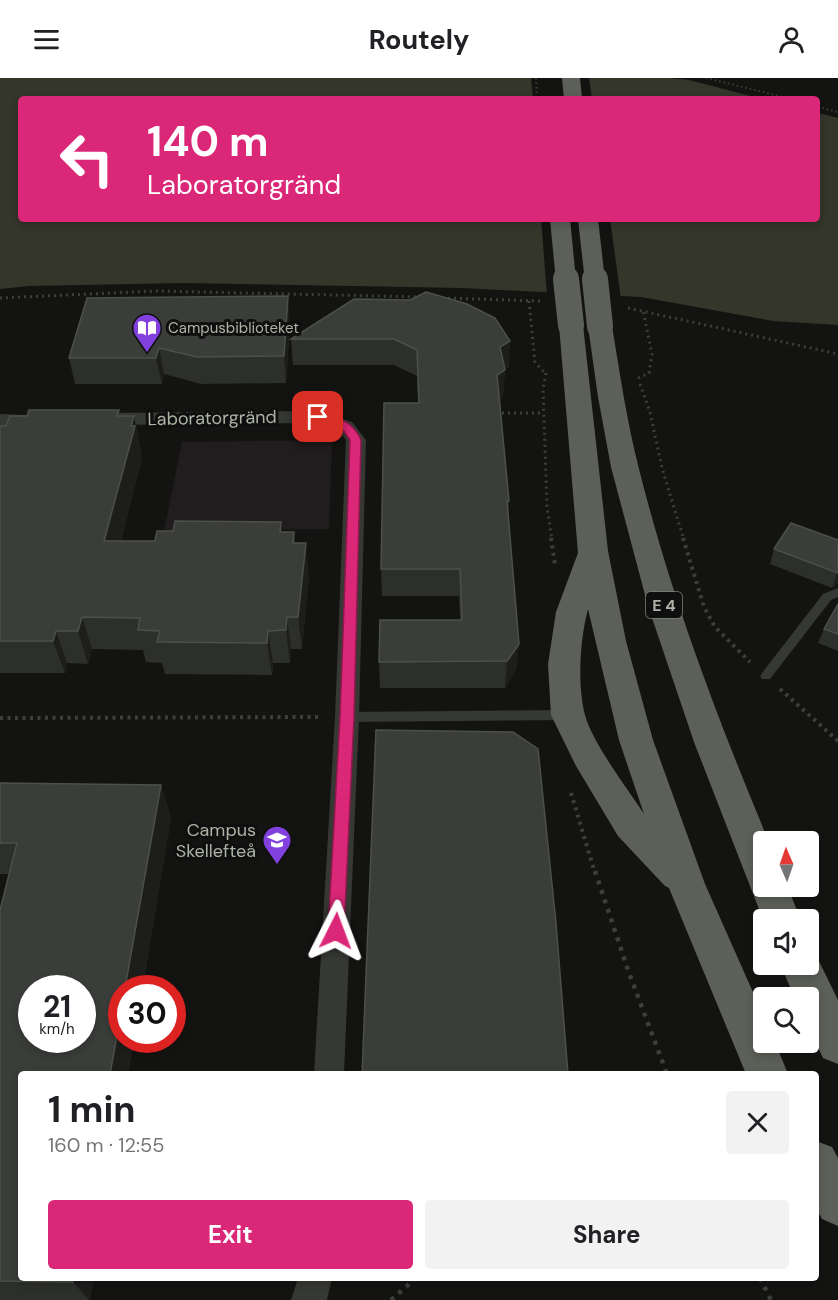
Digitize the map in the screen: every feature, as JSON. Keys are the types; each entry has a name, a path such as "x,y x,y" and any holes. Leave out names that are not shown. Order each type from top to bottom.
{"highway":[{"path":"571,78 573,96"},
{"name":"E 4","path":"561,222 585,326 606,380 622,454 659,592 716,759 753,848"},
{"name":"E 4","path":"588,222 585,326 593,551 610,641 636,740 686,884 766,1071"},
{"path":"593,551 570,623 564,664 568,715 588,756 631,825 686,884"},
{"path":"805,975 838,1044"},
{"path":"819,1168 838,1203"}],"street":[{"name":"Laboratorgränd","path":"82,419 318,417 344,423 356,440 347,717 329,1071"},
{"path":"0,420 58,419"},
{"path":"309,1300 314,1281"}],"lane":[{"path":"766,676 827,597 838,592"},
{"path":"347,717 563,713 568,715"}],"path":[{"path":"536,78 537,96"},
{"path":"706,78 779,96"},
{"path":"820,107 838,112"},
{"path":"0,298 56,292 142,291 430,297"},
{"path":"441,298 545,301"},
{"path":"529,301 535,362 545,373"},
{"path":"624,308 643,310 838,354"},
{"path":"638,378 649,373 652,354 643,310"},
{"path":"636,373 650,412 662,468 704,607 715,627 838,741"},
{"path":"488,413 544,413"},
{"path":"0,718 347,717"},
{"path":"390,1300 412,1281"},
{"path":"762,1281 771,1300"}],"shaded area":[{"path":"0,78 670,78 689,80 750,96 18,96 18,222 820,222 820,114 838,118 838,325 773,321 641,297 463,288 182,283 29,286 0,289"},
{"path":"332,440 329,529 164,531 182,442"}],"pier":[{"path":"531,78 589,78 592,96 533,96"},
{"path":"541,222 610,222 621,299 547,295"}],"building":[{"path":"426,292 467,304 495,318 510,341 500,347 505,370 497,375 519,644 507,661 379,662 380,620 462,620 460,569 381,569 384,403 419,403 417,350 394,339 291,339 354,299 410,300"},
{"path":"288,296 284,356 197,357 159,348 156,358 69,358 87,298"},
{"path":"29,410 119,410 117,416 134,416 131,426 135,426 104,541 155,541 157,531 173,531 175,521 281,522 280,532 294,532 293,543 306,543 298,617 287,617 286,630 268,631 267,643 157,642 160,631 138,630 140,618 82,617 78,631 56,631 53,641 0,641 0,426 6,426 10,416 27,416"},
{"path":"791,523 838,540 838,573 774,549"},
{"path":"838,604 838,634 824,629"},
{"path":"376,730 513,732 538,749 556,923 568,1071 362,1071"},
{"path":"0,783 161,785 127,975 108,975 108,1053 114,1053 111,1071 18,1071 18,1281 73,1282 0,1281 0,910 17,843 0,843"}],"place":[{"name":"Campusbiblioteket","path":"147,354"},
{"name":"Campus Skellefteå","path":"277,866"}],"route":[{"path":"318,417 344,423 356,440 347,717 336,931"}]}
